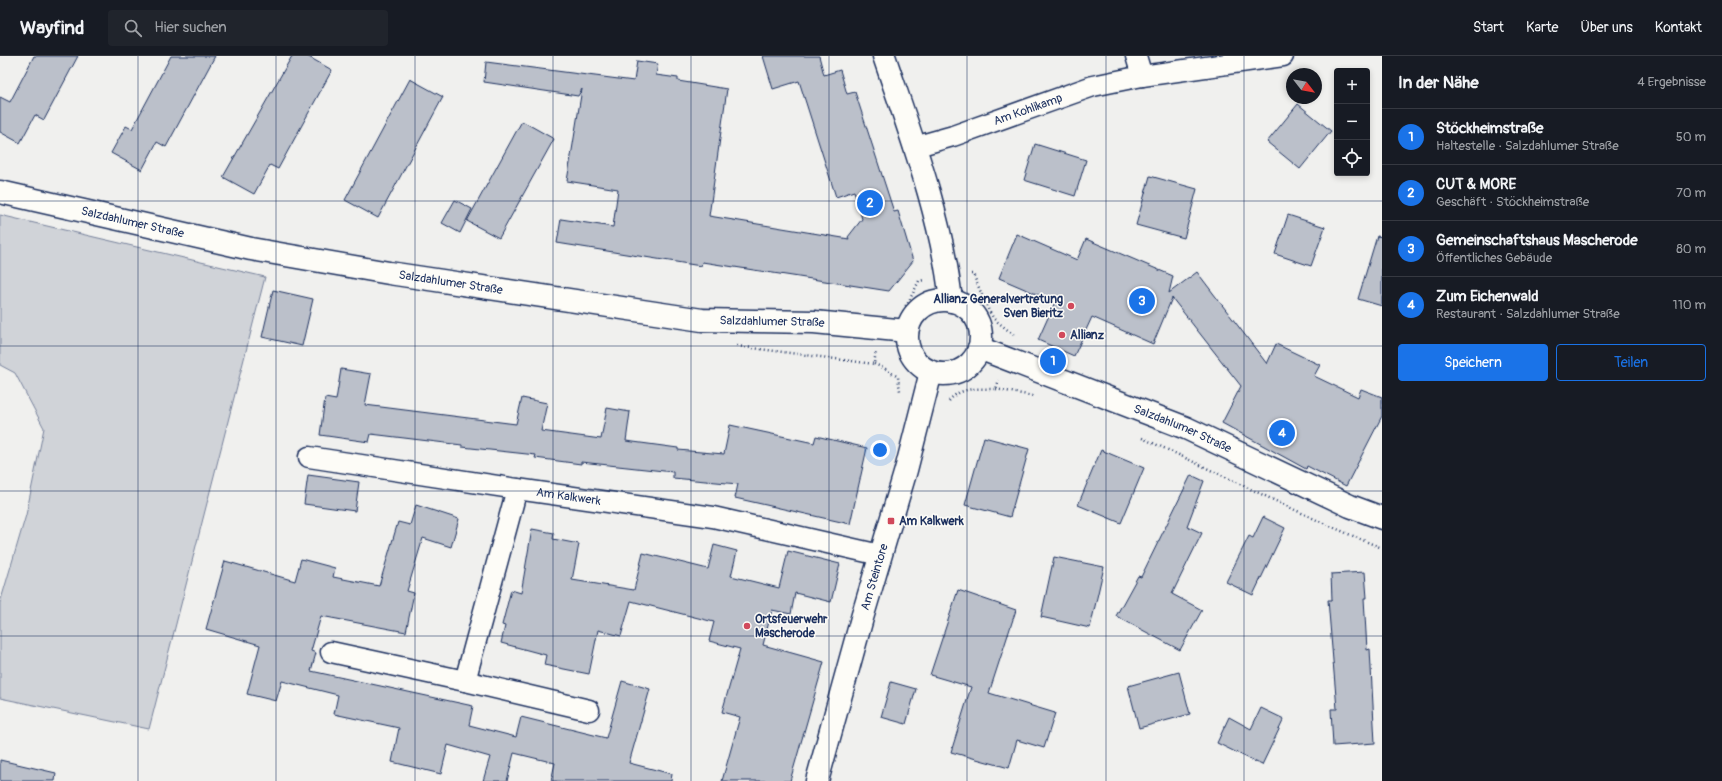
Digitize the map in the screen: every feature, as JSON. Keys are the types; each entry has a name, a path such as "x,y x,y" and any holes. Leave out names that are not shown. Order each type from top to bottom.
{"main road":[{"path":"884,56 914,147 944,250 951,301"},
{"name":"Salzdahlumer Straße","path":"0,192 251,249 420,278 702,320 814,322 907,331"},
{"path":"939,300 951,301 963,305 972,313 979,324 981,336 979,348 975,358 960,371 946,374 931,372 922,367 915,360 907,341 907,331 911,320 923,307 939,300"},
{"name":"Salzdahlumer Straße","path":"979,348 1179,425 1350,506 1382,518"},
{"name":"Am Steintore","path":"817,781 880,555 906,470 931,372"}],"street":[{"path":"1136,56 1142,76"},
{"name":"Am Kohlikamp","path":"914,147 953,136 1093,86 1142,76 1284,56"},
{"name":"Am Kalkwerk","path":"309,457 516,489 713,517 880,555"},
{"path":"466,681 516,489"},
{"path":"331,652 466,681 589,710"}],"path":[{"path":"996,389 1036,397"},
{"path":"1135,435 1195,462 1310,518 1382,548"}],"shaded area":[{"path":"0,215 265,277 149,729 0,698 0,603 26,515 44,428 15,373 0,365"}],"building":[{"path":"34,56 78,56 44,120 35,115 20,143 0,132 0,97 10,102"},
{"path":"171,56 215,56 166,147 157,142 142,170 111,153 126,126 132,129"},
{"path":"292,56 307,56 332,70 278,169 270,165 254,194 223,177"},
{"path":"763,56 819,56 824,75 840,70 847,94 855,92 894,212 898,211 913,261 889,291 702,262 701,266 557,243 561,219 613,227 618,189 567,181 582,89 578,96 484,82 486,62 634,81 637,61 658,64 656,75 678,78 678,81 727,89 709,216 849,239 848,237 862,219 854,191 836,197 799,81 773,89"},
{"path":"410,79 443,97 378,218 345,200"},
{"path":"1298,104 1331,131 1300,169 1267,142"},
{"path":"522,121 554,139 499,238 467,221"},
{"path":"1035,144 1086,160 1075,196 1024,180"},
{"path":"1150,176 1197,189 1184,238 1136,225"},
{"path":"455,200 472,209 460,233 442,223"},
{"path":"1288,215 1325,227 1311,266 1275,254"},
{"path":"1017,234 1077,260 1086,239 1173,276 1169,293 1197,272 1267,364 1276,344 1320,365 1314,376 1358,397 1361,389 1382,397 1382,416 1346,486 1307,466 1306,469 1222,423 1241,386 1172,298 1153,344 1092,317 1074,356 1038,340 1055,302 999,278"},
{"path":"1377,236 1382,237 1382,306 1358,299"},
{"path":"273,290 313,299 302,346 262,337"},
{"path":"341,369 371,374 365,405 516,424 522,398 547,403 541,431 601,439 607,408 630,412 626,441 678,448 678,450 724,454 730,425 814,443 816,436 867,448 850,524 735,498 738,484 673,478 673,472 581,462 581,464 535,458 536,455 462,447 462,445 371,434 369,442 320,435 325,398 336,400"},
{"path":"984,437 1029,449 1010,517 965,505"},
{"path":"1101,450 1144,468 1121,523 1078,505"},
{"path":"308,475 359,482 355,511 304,504"},
{"path":"1191,475 1204,481 1187,526 1202,533 1172,594 1202,610 1180,650 1116,616 1138,576 1141,577"},
{"path":"416,505 459,519 451,547 423,538 407,591 414,593 406,632 321,616 311,651 316,653 311,671 473,706 469,725 516,737 521,717 606,738 622,681 650,689 629,763 672,774 671,781 551,781 555,763 514,753 507,781 483,781 490,757 448,745 441,774 392,762 399,728 334,714 338,695 282,681 276,701 247,694 260,645 206,629 225,561 295,581 301,559 335,568 333,577 379,586 398,522 410,525"},
{"path":"1263,517 1285,528 1253,595 1226,582 1249,536 1253,538"},
{"path":"532,529 554,533 553,539 579,544 572,580 634,590 643,553 708,569 714,545 737,551 731,576 779,588 788,551 840,564 831,602 795,593 791,614 772,610 763,645 824,662 790,781 722,781 740,717 722,712 740,649 709,641 714,622 631,601 621,636 598,630 589,674 544,665 546,655 501,643 505,626 502,625 511,590 521,593"},
{"path":"1054,557 1104,567 1090,628 1041,617"},
{"path":"1365,572 1367,598 1364,598 1367,650 1370,649 1375,743 1333,746 1331,709 1337,709 1328,600 1332,600 1331,574"},
{"path":"958,590 1016,610 989,693 1055,713 1044,748 1017,740 1009,768 951,752 971,687 930,675"},
{"path":"1179,672 1190,714 1139,728 1128,686"},
{"path":"891,682 916,689 906,724 881,717"},
{"path":"1261,708 1284,719 1262,765 1217,743 1229,717 1251,729"},
{"path":"0,760 56,773 55,781 0,781"}],"place":[{"name":"CUT & MORE","path":"870,203"},
{"name":"Gemeinschaftshaus Mascherode","path":"1142,301"},
{"name":"Allianz Generalvertretung Sven Bieritz","path":"1071,306"},
{"name":"Allianz","path":"1062,335"},
{"name":"Stöckheimstraße","path":"1053,361"},
{"name":"Zum Eichenwald","path":"1282,433"},
{"name":"Am Kalkwerk","path":"891,521"},
{"name":"Ortsfeuerwehr Mascherode","path":"747,626"}]}
